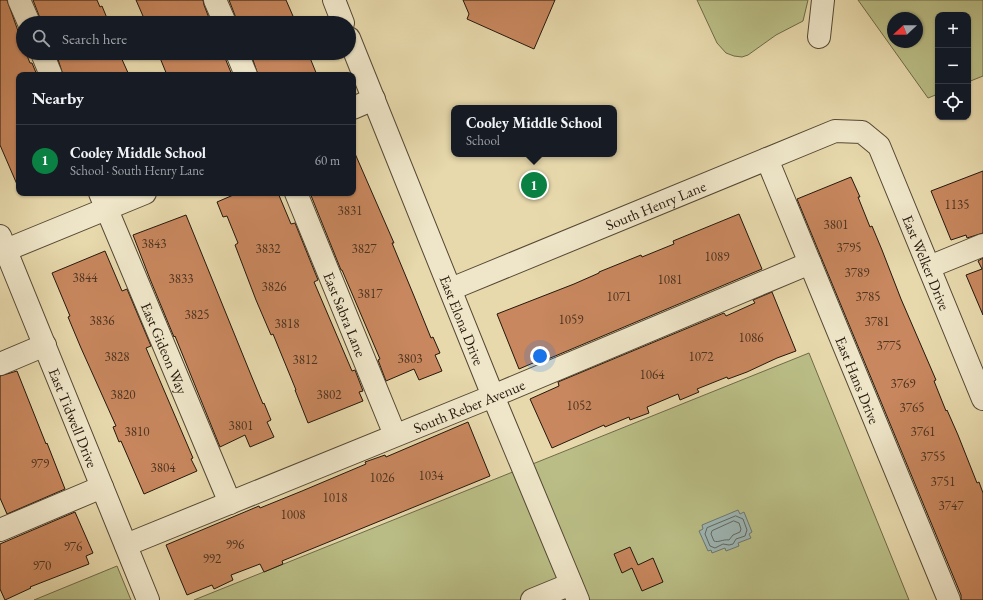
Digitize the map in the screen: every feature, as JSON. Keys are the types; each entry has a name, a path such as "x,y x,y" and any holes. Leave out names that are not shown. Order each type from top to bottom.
{"street":[{"path":"19,0 26,16"},
{"path":"215,0 221,16"},
{"path":"334,0 340,16"},
{"path":"819,37 823,0"},
{"name":"East Elona Drive","path":"356,55 493,396 575,592"},
{"path":"45,60 50,72"},
{"path":"240,60 245,72"},
{"path":"356,107 374,100"},
{"name":"South Henry Lane","path":"451,289 835,131 862,132"},
{"name":"East Welker Drive","path":"862,132 879,146 983,399"},
{"name":"East Hans Drive","path":"767,159 949,600"},
{"path":"3,243 103,201 129,196"},
{"name":"East Sabra Lane","path":"297,196 395,435"},
{"name":"East Gideon Way","path":"103,201 230,503"},
{"name":"East Tidwell Drive","path":"3,243 148,600"},
{"path":"929,267 983,245"},
{"name":"South Reber Avenue","path":"126,545 493,396 810,263"},
{"path":"0,364 44,345"},
{"path":"0,530 102,487"},
{"path":"532,600 575,592"}],"green space":[{"path":"697,0 808,0 803,21 776,35 748,55 742,57 726,53 717,43"},
{"path":"858,0 983,0 983,76 971,81 971,12 935,12 935,95 928,98 892,48 923,48 923,12 887,12 887,41"},
{"path":"809,353 909,600 194,600"},
{"path":"117,566 131,600 34,600"}],"water":[{"path":"738,510 740,514 744,512 752,532 749,534 751,538 738,543 739,546 726,551 725,548 712,553 711,550 708,551 699,531 703,529 702,525"}],"building":[{"path":"0,0 7,0 16,25 16,60 29,60 30,63 32,63 36,72 16,72 16,182 0,145"},
{"path":"33,0 97,0 100,7 102,6 106,16 39,16"},
{"path":"136,0 203,0 208,16 143,16"},
{"path":"229,0 286,0 293,16 235,16"},
{"path":"463,0 555,0 534,49 467,19 469,14"},
{"path":"58,60 122,60 128,72 62,72"},
{"path":"161,60 226,60 231,72 166,72"},
{"path":"253,60 311,60 316,72 257,72"},
{"path":"356,156 394,243 392,243 431,338 433,337 440,353 435,355 442,371 419,380 414,369 386,381 378,360 380,359 341,270 311,196 356,196"},
{"path":"983,171 983,233 967,238 966,235 951,240 931,191"},
{"path":"851,177 860,197 858,197 870,227 872,226 901,299 936,380 934,381 946,411 947,410 977,483 979,482 983,493 983,600 961,600 961,595 797,199"},
{"path":"231,196 279,196 291,224 295,223 318,280 314,282 352,371 355,370 363,391 359,392 363,401 308,423 273,334 271,335 256,300 235,245 238,243 227,216 223,217 217,202"},
{"path":"739,214 762,269 548,359 547,357 519,369 497,314 574,284 641,255 642,257 674,244 673,241"},
{"path":"186,215 263,404 264,403 271,420 267,422 274,437 250,447 245,435 220,447 133,235"},
{"path":"105,251 122,291 127,289 151,346 146,348 193,458 191,459 197,471 144,494 121,441 119,442 113,427 116,426 68,317 70,316 52,273"},
{"path":"983,258 983,315 966,275 982,269 978,261"},
{"path":"772,292 796,351 747,372 728,379 727,377 697,389 699,392 680,400 678,394 647,407 649,413 630,420 629,417 605,427 604,425 552,448 530,399 559,386 558,382 724,313 726,316 755,303 753,300"},
{"path":"17,371 65,489 7,514 0,498 0,376"},
{"path":"468,422 490,476 282,561 283,564 264,572 260,564 231,575 233,580 214,589 212,585 187,595 166,545 259,506 260,508 302,491 366,464 365,462 385,455 386,457"},
{"path":"75,512 93,553 86,556 89,564 30,587 31,588 5,600 0,589 0,544"},
{"path":"630,547 638,565 653,558 663,582 642,591 632,568 622,573 614,554"}],"place":[{"name":"Cooley Middle School","path":"534,185"}]}
